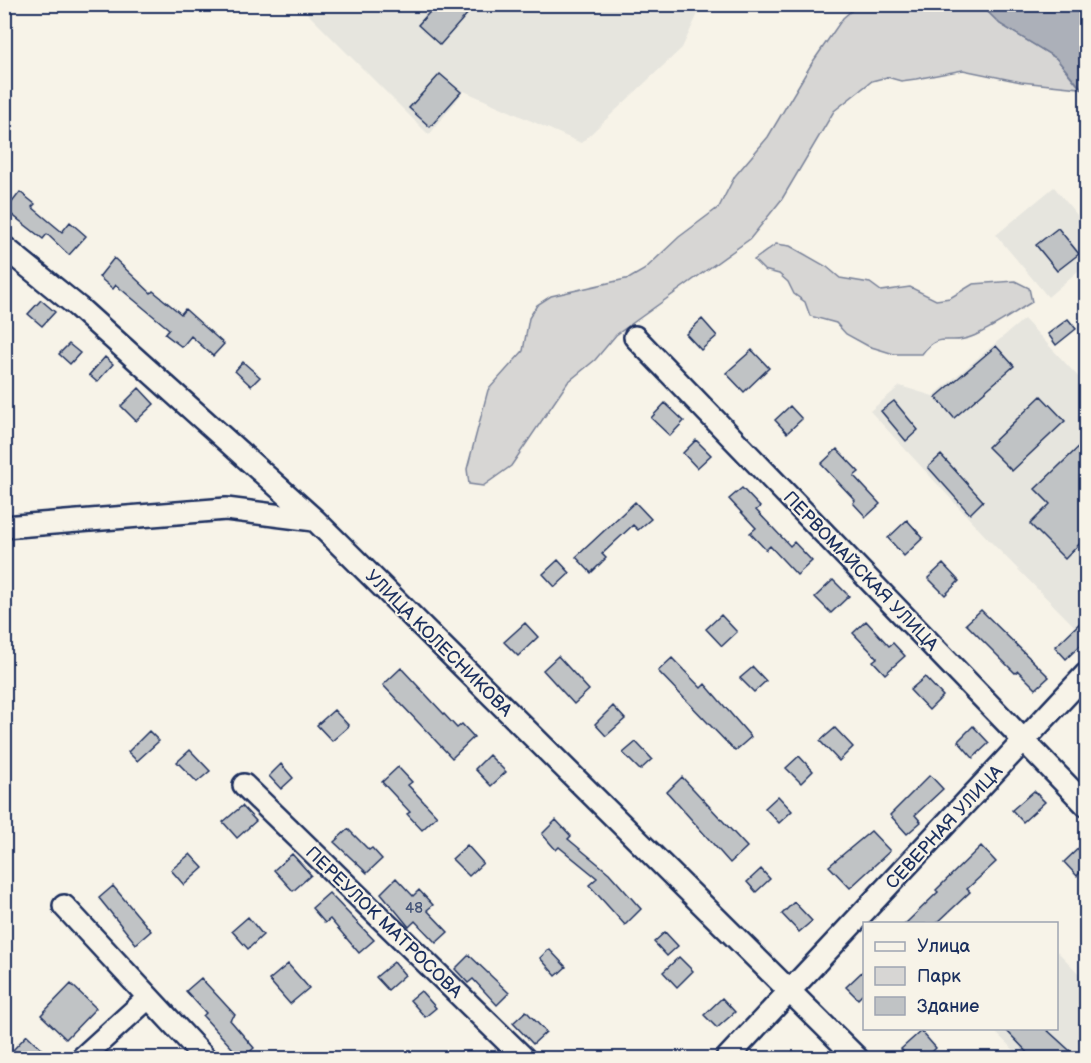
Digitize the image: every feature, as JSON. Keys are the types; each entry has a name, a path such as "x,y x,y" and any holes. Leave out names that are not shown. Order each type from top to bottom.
{"street":[{"name":"УЛИЦА КОЛЕСНИКОВА","path":"4,247 78,307 315,520 791,990 857,1059"},
{"name":"ПЕРВОМАЙСКАЯ УЛИЦА","path":"635,337 1086,805"},
{"path":"4,527 226,510 315,520"},
{"name":"СЕВЕРНАЯ УЛИЦА","path":"727,1059 1086,674"},
{"name":"ПЕРЕУЛОК МАТРОСОВА","path":"244,785 524,1059"},
{"path":"64,906 205,1059"},
{"path":"82,1059 148,999"}],"shaded area":[{"path":"299,5 702,5 682,48 581,143 464,91 429,135"},
{"path":"981,5 1086,5 1086,94 1056,58 1000,24"},
{"path":"1054,187 1086,226 1086,264 1048,297 996,235"},
{"path":"1024,319 1086,385 1086,638 989,540 870,411 900,386 933,396"},
{"path":"1058,952 1086,981 1086,1058 1022,1058 993,1030 1058,1030"}],"green space":[{"path":"858,5 981,5 1000,24 1056,58 1080,88 1021,82 963,70 901,81 887,77 872,81 834,111 782,199 750,239 616,335 595,360 568,382 511,466 483,486 469,484 467,469 488,390 523,351 529,318 537,305 551,296 630,278 644,270 679,237 719,207 735,176 768,137 812,63 843,18"},
{"path":"776,244 790,246 827,267 840,278 870,283 881,291 910,287 936,300 950,298 973,284 1015,281 1029,288 1032,302 979,334 964,339 939,340 922,354 894,354 868,346 846,334 836,323 810,316 805,302 794,294 788,282 779,274 764,270 754,260"}],"building":[{"path":"437,4 476,4 440,45 418,25"},
{"path":"440,74 461,92 430,127 409,108"},
{"path":"20,192 35,204 32,207 62,232 70,222 86,236 69,255 47,234 43,239 6,210"},
{"path":"1058,228 1079,254 1057,271 1036,245"},
{"path":"114,258 151,293 153,291 181,314 185,309 224,344 213,356 191,336 182,347 165,334 169,329 116,285 113,289 99,277"},
{"path":"41,300 55,312 42,326 28,314"},
{"path":"702,319 717,336 701,350 686,334"},
{"path":"1068,319 1076,329 1056,345 1048,334"},
{"path":"69,344 80,353 70,364 59,354"},
{"path":"996,346 1014,366 954,418 936,397"},
{"path":"752,350 769,368 744,392 726,373"},
{"path":"105,357 113,364 97,382 89,375"},
{"path":"243,362 260,377 251,386 235,371"},
{"path":"139,388 154,404 136,421 121,406"},
{"path":"1041,396 1065,421 1012,471 988,447"},
{"path":"894,401 918,430 906,441 881,411"},
{"path":"665,403 684,421 670,436 651,418"},
{"path":"790,406 802,419 787,433 775,420"},
{"path":"696,440 711,455 697,468 683,453"},
{"path":"1086,440 1086,537 1065,559 1030,524 1050,504 1035,489"},
{"path":"837,449 859,472 854,476 880,504 866,517 853,503 855,500 821,464"},
{"path":"941,455 983,501 970,514 928,467"},
{"path":"742,488 760,507 756,510 790,546 794,542 812,561 797,575 770,546 766,550 750,533 756,528 729,499"},
{"path":"635,502 651,519 638,530 633,525 602,554 606,558 591,573 576,557"},
{"path":"907,520 923,538 904,556 888,538"},
{"path":"558,560 570,573 555,587 543,574"},
{"path":"943,564 959,581 945,595 928,578"},
{"path":"833,580 849,596 831,613 815,597"},
{"path":"981,610 1049,677 1036,689 1018,671 1015,673 966,624"},
{"path":"721,615 737,632 722,646 706,629"},
{"path":"1086,617 1086,640 1066,659 1055,647"},
{"path":"866,621 889,646 893,643 905,656 885,674 873,661 877,658 853,633"},
{"path":"525,623 538,637 518,656 504,642"},
{"path":"558,656 589,690 574,704 543,670"},
{"path":"672,658 701,688 705,684 751,737 735,751 658,671"},
{"path":"753,667 766,681 754,692 740,678"},
{"path":"401,668 457,728 462,724 474,737 452,758 383,685"},
{"path":"925,677 943,696 929,710 910,690"},
{"path":"613,706 625,719 606,736 595,724"},
{"path":"334,710 349,726 332,741 317,725"},
{"path":"973,726 989,743 973,758 958,741"},
{"path":"835,728 853,747 839,761 820,741"},
{"path":"149,731 159,741 137,761 128,752"},
{"path":"636,742 652,759 640,770 623,753"},
{"path":"190,750 210,771 197,782 177,762"},
{"path":"489,755 506,772 491,786 475,769"},
{"path":"799,756 813,771 801,783 786,768"},
{"path":"281,764 293,778 281,789 269,776"},
{"path":"398,767 412,782 408,785 437,816 422,830 407,814 410,812 382,782"},
{"path":"930,775 943,789 915,815 921,822 907,834 890,815"},
{"path":"682,777 747,847 730,863 667,792"},
{"path":"1034,791 1045,802 1023,822 1012,810"},
{"path":"778,796 792,811 779,823 765,808"},
{"path":"242,806 256,821 237,838 223,822"},
{"path":"556,820 571,836 568,839 609,873 641,909 625,925 589,885 597,878 559,847 556,850 542,834"},
{"path":"348,829 369,850 372,848 382,859 367,873 334,842"},
{"path":"871,831 890,851 850,888 829,866"},
{"path":"1086,841 1086,866 1077,876 1064,862"},
{"path":"467,845 483,863 469,876 452,859"},
{"path":"981,846 996,862 967,889 970,892 938,922 907,922 938,892 936,890"},
{"path":"190,854 203,868 184,885 171,870"},
{"path":"292,854 311,875 293,891 274,870"},
{"path":"761,869 770,879 756,892 747,882"},
{"path":"396,878 413,896 419,890 433,905 427,910 448,932 436,943 415,921 409,927 381,893"},
{"path":"113,886 151,931 136,944 99,898"},
{"path":"329,893 374,940 359,953 330,919 325,923 312,908"},
{"path":"794,902 812,921 799,932 782,914"},
{"path":"248,917 263,935 248,949 232,931"},
{"path":"665,932 678,946 667,956 654,942"},
{"path":"549,949 566,967 556,976 540,958"},
{"path":"469,955 509,993 497,1005 473,979 468,983 455,969"},
{"path":"679,957 693,971 677,987 663,972"},
{"path":"394,962 405,975 388,990 376,977"},
{"path":"288,964 309,988 290,1004 269,980"},
{"path":"863,971 863,994 858,999 846,987"},
{"path":"201,978 235,1015 230,1020 254,1048 242,1059 203,1016 206,1013 186,991"},
{"path":"71,984 96,1008 66,1039 41,1015"},
{"path":"421,991 436,1008 425,1017 410,1000"},
{"path":"722,998 735,1012 717,1028 704,1015"},
{"path":"526,1011 546,1032 533,1044 513,1023"},
{"path":"1006,1030 1047,1030 1079,1059 1034,1059"},
{"path":"921,1031 936,1048 925,1059 910,1059 901,1049"},
{"path":"27,1035 52,1059 22,1059 13,1050"}]}
